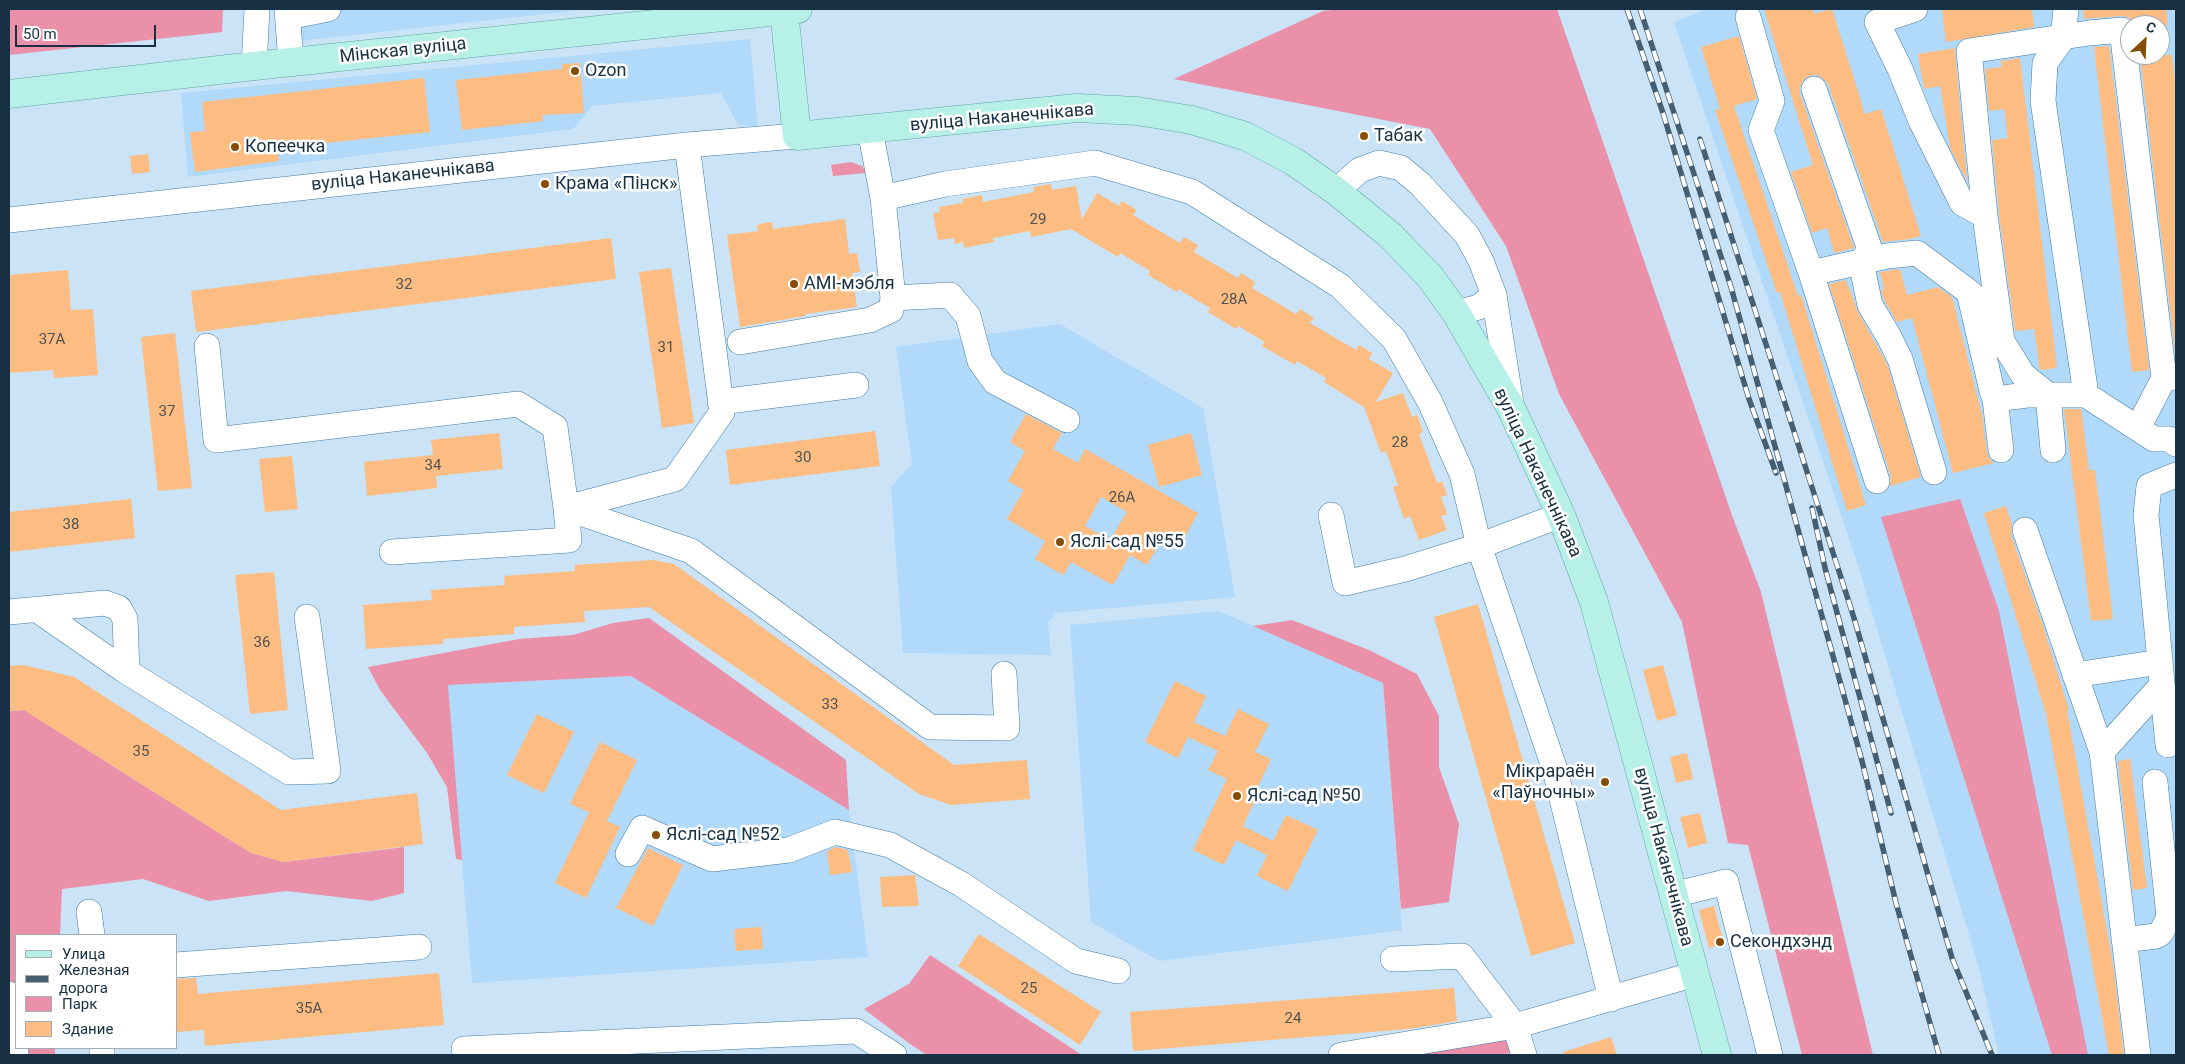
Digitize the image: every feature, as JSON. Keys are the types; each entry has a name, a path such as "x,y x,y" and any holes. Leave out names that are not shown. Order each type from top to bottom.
{"main road":[{"name":"Мінская вуліца","path":"9,94 291,62 791,10"},
{"path":"791,10 797,136"},
{"name":"вуліца Наканечнікава","path":"797,136 1077,108 1137,111 1192,120 1245,136 1293,162 1336,191 1390,236 1431,278 1456,313 1511,408 1561,515 1594,602 1672,895 1717,1055"}],"street":[{"path":"254,66 257,9"},
{"path":"291,62 288,13 328,9"},
{"path":"1915,9 1877,22 1900,69 1921,122 1962,203 1985,216"},
{"path":"2066,9 2064,38 2045,63 2043,101 2086,396"},
{"path":"1748,17 1772,101 1761,130 1811,274 1877,481"},
{"path":"2053,450 2048,395 2023,375 2002,341 1985,216 1969,51 2089,33 2122,30 2170,377 2138,428"},
{"path":"1814,89 1870,250 1861,262 1870,305 1888,334 1900,359 1934,472"},
{"path":"740,342 870,320 891,310 893,298 883,198 870,130"},
{"name":"вуліца Наканечнікава","path":"9,220 687,145 797,136"},
{"path":"566,508 675,479 722,412 687,145"},
{"path":"883,198 944,184 1095,163 1192,192 1340,286 1394,339 1430,402 1462,474 1479,546 1555,770 1611,999"},
{"path":"1336,191 1360,170 1370,166 1379,163 1401,168 1420,184 1467,235 1481,261 1494,295 1511,408"},
{"path":"1811,274 1861,262 1917,253 1969,292 1999,320"},
{"path":"1969,292 1992,391 1996,399 2001,450"},
{"path":"893,298 950,295 968,316 980,361 995,382 1067,420"},
{"path":"1456,313 1479,307 1494,295"},
{"path":"207,346 216,440 518,404 555,427 569,540 392,552"},
{"path":"720,402 856,385"},
{"path":"1996,399 2026,395 2086,396 2154,439 2169,439 2176,444"},
{"path":"2168,745 2146,515 2149,486 2176,475"},
{"path":"566,508 691,551 930,727 1007,728 1004,674"},
{"path":"1331,515 1345,583 1405,569 1479,546 1561,515"},
{"path":"2025,530 2102,752 2138,1055"},
{"path":"9,612 105,603 120,608 125,619 127,671"},
{"path":"36,609 127,671 290,772 328,771 307,617"},
{"path":"2075,675 2161,674"},
{"path":"2102,752 2161,674"},
{"path":"2124,940 2161,934 2169,917 2156,782"},
{"path":"628,854 642,828 712,859 789,850 835,832 890,845 961,884 1076,961 1118,971"},
{"path":"1672,895 1726,882 1770,1055"},
{"path":"178,964 419,947"},
{"path":"1392,959 1462,956 1515,1026 1524,1055"},
{"path":"1341,1055 1515,1026 1695,974"},
{"path":"9,994 13,1012 15,1041"},
{"path":"464,1049 856,1030 894,1055"}],"shaded area":[{"path":"298,9 591,9 299,41"},
{"path":"1707,9 2176,9 2176,1055 1999,1055 1979,968 1855,556 1674,22"},
{"path":"750,39 758,127 738,125 721,93 592,106 573,129 188,177 181,93"},
{"name":"Яслі-сад №55","path":"1060,324 1203,408 1235,597 1056,613 1048,623 1051,655 903,653 891,487 912,463 896,347"},
{"name":"Яслі-сад №50","path":"1219,611 1383,683 1402,930 1159,961 1091,922 1070,625"},
{"name":"Яслі-сад №52","path":"631,676 849,810 868,957 472,983 447,685"}],"green space":[{"path":"9,9 223,9 222,32 9,55"},
{"path":"1342,9 1557,9 1733,518 1761,592 1873,1055 1802,1055 1748,845 1728,843 1682,622 1559,394 1506,246 1430,129 1174,79 1323,11"},
{"path":"851,162 862,166 866,173 833,176 831,165"},
{"path":"1960,499 1999,611 2088,1055 2052,1055 1881,517"},
{"path":"649,618 846,760 849,810 631,676 448,685 462,860 456,859 447,787 427,753 380,690 368,667 519,639 573,635 613,623"},
{"path":"1292,620 1369,650 1417,674 1439,716 1439,767 1459,824 1449,902 1401,909 1383,683 1253,626"},
{"path":"24,710 251,853 284,862 404,847 404,893 372,901 286,891 209,901 143,879 62,889 60,934 15,934 15,1049 55,1049 55,1055 9,1055 9,711"},
{"path":"930,955 1082,1055 927,1055 910,1044 864,1009 909,984"},
{"path":"1509,1036 1510,1053 1500,1055 1391,1055"}],"building":[{"path":"1764,9 1813,9 1814,14 1832,9 1865,114 1881,109 1921,236 1883,242 1828,84 1823,78 1816,75 1809,76 1803,80 1800,94 1854,248 1834,253 1827,228 1812,233 1791,172 1813,165"},
{"path":"1942,9 2032,9 2034,27 1946,42"},
{"path":"2083,9 2166,9 2167,15 2120,15 2084,19"},
{"path":"1739,36 1757,99 1734,106 1798,296 1801,295 1866,505 1847,511 1780,292 1777,293 1715,110 1720,109 1701,47"},
{"path":"2109,46 2149,370 2132,372 2094,47"},
{"path":"1955,48 1967,181 1950,148 1940,86 1924,89 1918,54"},
{"path":"2170,55 2172,55 2176,93 2176,360 2141,65 2170,65"},
{"path":"2020,58 2057,368 2040,370 2034,329 2015,331 1999,214 1992,140 2008,138 2004,109 1989,111 1985,69 2002,67 2001,61"},
{"path":"580,63 584,113 543,115 543,121 462,130 456,80 562,69 562,64"},
{"path":"424,78 430,132 277,148 279,161 195,172 190,132 205,131 202,102"},
{"path":"148,154 150,172 132,174 130,156"},
{"path":"1051,184 1052,190 1076,186 1082,219 1097,193 1119,206 1122,201 1137,210 1133,215 1180,243 1184,237 1198,245 1194,252 1238,278 1241,273 1255,282 1252,288 1296,314 1300,309 1314,318 1310,323 1356,350 1359,345 1372,353 1369,359 1393,373 1376,402 1403,393 1412,417 1417,415 1423,432 1419,434 1437,483 1442,481 1447,495 1441,497 1447,514 1441,516 1447,530 1419,540 1410,516 1404,519 1393,487 1398,485 1386,451 1381,453 1364,407 1324,382 1326,378 1297,361 1295,365 1262,346 1265,342 1238,326 1236,329 1208,312 1210,308 1178,289 1177,292 1148,275 1150,271 1120,253 1118,257 1071,229 1031,237 1030,231 993,238 994,242 964,248 963,242 955,244 954,238 938,240 933,213 940,212 939,207 963,203 962,199 982,195 983,202 1034,192 1033,187"},
{"name":"AMI-мэбля","path":"845,219 849,254 857,253 860,272 852,273 857,307 805,314 805,316 740,327 727,235 758,231 757,225 764,223 772,222 773,229"},
{"path":"611,238 616,279 196,332 191,291"},
{"path":"671,268 694,423 662,428 639,272"},
{"path":"1900,269 1907,295 1938,287 1952,297 1982,415 1987,452 1989,458 1994,463 1953,473 1912,318 1897,322 1884,300 1881,290 1884,289 1880,272"},
{"path":"68,270 71,310 93,309 98,375 54,378 53,370 9,373 9,275"},
{"path":"1846,280 1858,312 1887,364 1921,477 1890,486 1891,477 1829,284"},
{"path":"175,333 192,488 158,491 141,337"},
{"path":"2064,409 2081,409 2089,470 2095,470 2113,619 2091,621"},
{"path":"1026,414 1062,433 1053,449 1078,463 1085,449 1198,513 1182,542 1166,532 1147,565 1130,555 1113,585 1071,562 1063,575 1035,559 1045,541 1007,519 1024,490 1008,481 1025,451 1010,442","holes":["1101,497 1127,512 1110,540 1085,526"]},
{"path":"875,431 880,466 730,485 726,450"},
{"path":"499,433 503,469 436,476 437,488 367,496 364,462 433,455 431,440"},
{"path":"1191,433 1202,475 1159,487 1148,445"},
{"path":"292,456 298,509 265,512 259,459"},
{"path":"131,499 135,538 9,552 9,512"},
{"path":"2006,506 2012,525 2011,535 2043,626 2069,710 2067,710 2113,964 2124,1055 2109,1055 2046,714 1984,513"},
{"path":"653,560 674,564 954,765 1027,760 1030,799 951,805 919,794 649,607 584,611 585,622 514,627 514,634 443,639 443,644 366,649 363,605 432,600 431,590 505,585 504,576 575,571 575,565"},
{"path":"274,572 288,710 250,714 235,575"},
{"path":"1478,604 1575,943 1531,956 1434,617"},
{"path":"24,665 74,677 281,810 417,793 423,844 284,862 251,853 24,710 9,711 9,666"},
{"path":"1663,665 1677,715 1657,721 1643,670"},
{"path":"1175,681 1206,696 1194,722 1225,736 1238,709 1269,724 1255,752 1271,759 1255,793 1258,794 1243,826 1273,841 1286,815 1318,830 1288,891 1257,876 1267,855 1236,840 1224,865 1193,850 1227,779 1208,770 1218,751 1188,737 1178,758 1145,742"},
{"path":"537,714 574,732 544,793 507,775"},
{"path":"600,742 637,760 607,821 620,827 586,898 555,883 589,812 570,804"},
{"path":"1687,753 1693,779 1676,783 1670,757"},
{"path":"2130,759 2147,888 2133,890 2118,761"},
{"path":"1700,813 1707,843 1688,848 1680,817"},
{"path":"836,847 848,850 852,872 830,875 827,851"},
{"path":"648,848 683,865 653,926 616,908"},
{"path":"915,875 919,906 882,907 880,877"},
{"path":"1714,906 1724,944 1709,948 1699,910"},
{"path":"761,927 763,949 736,951 734,929"},
{"path":"979,934 1101,1012 1080,1045 958,966"},
{"path":"439,973 444,1025 205,1046 204,1030 178,1032 178,979 196,978 198,994"},
{"path":"1454,988 1457,1021 1409,1029 1133,1051 1130,1012"},
{"path":"1611,1037 1617,1055 1564,1055 1563,1052"}],"railway":[{"path":"1627,9 1663,113 1749,399 1776,473"},
{"path":"1640,9 1731,287 1862,761 1896,903 1939,1055"},
{"path":"1700,139 1854,618 1952,958 1992,1055"},
{"path":"1812,508 1825,568 1891,813"}],"place":[{"name":"Ozon","path":"575,71"},
{"name":"Табак","path":"1364,136"},
{"name":"Копеечка","path":"235,147"},
{"name":"Крама «Пінск»","path":"545,184"},
{"name":"AMI-мэбля","path":"794,284"},
{"name":"Яслі-сад №55","path":"1060,542"},
{"name":"Мікрараён «Паўночны»","path":"1605,782"},
{"name":"Яслі-сад №50","path":"1237,796"},
{"name":"Яслі-сад №52","path":"656,835"},
{"name":"Секондхэнд","path":"1720,942"}]}
